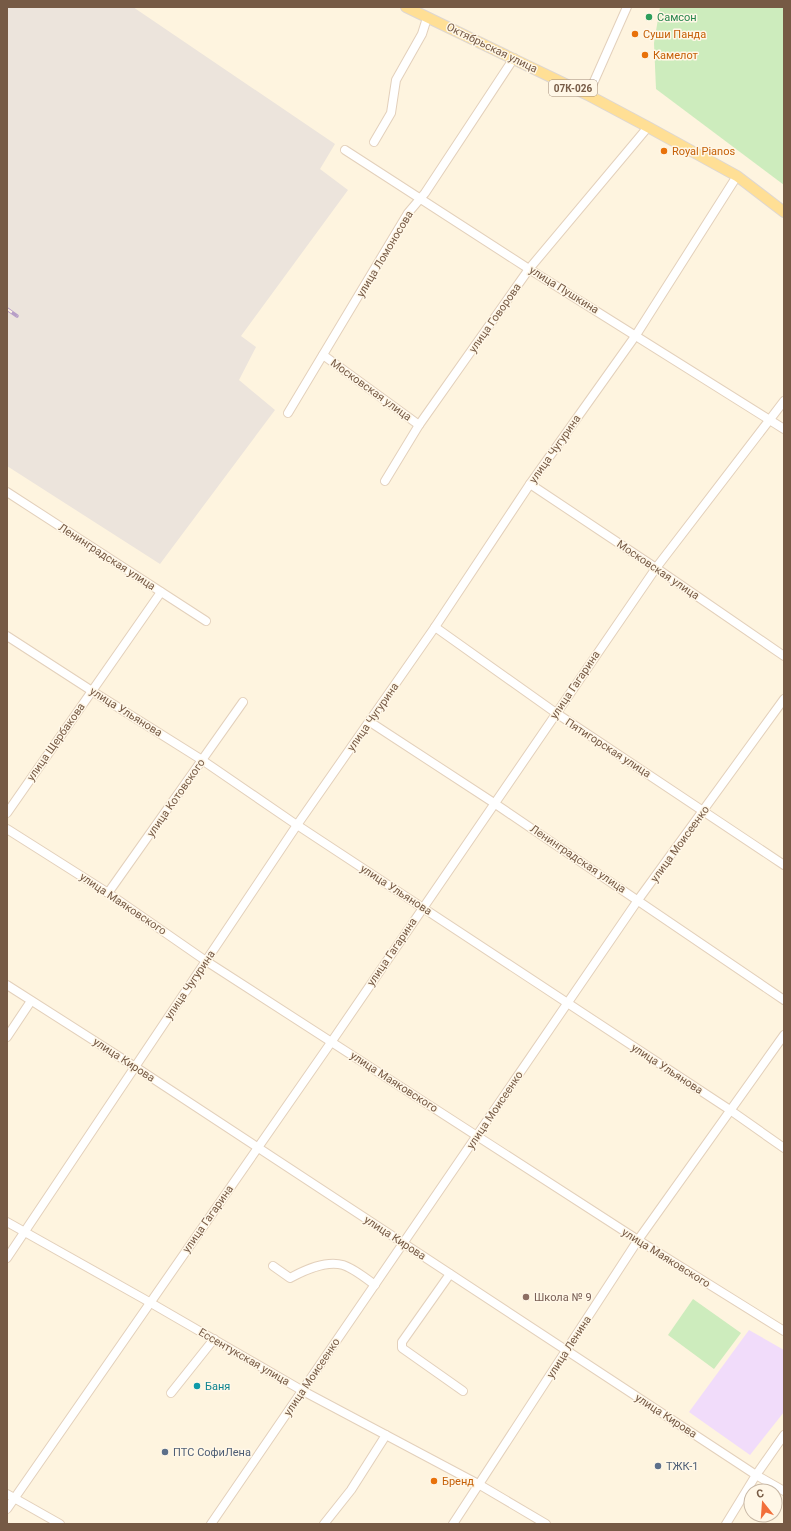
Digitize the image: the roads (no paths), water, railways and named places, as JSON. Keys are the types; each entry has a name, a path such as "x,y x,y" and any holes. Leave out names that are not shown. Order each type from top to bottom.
{"main road":[{"name":"Октябрьская улица","path":"406,7 425,13 648,127 737,176 784,212"}],"street":[{"path":"588,95 627,7"},
{"path":"374,142 391,113 396,80 422,34 425,13"},
{"name":"улица Ломоносова","path":"288,413 408,213 425,193 514,58"},
{"name":"улица Говорова","path":"385,481 419,425 530,269 648,127"},
{"name":"улица Пушкина","path":"345,150 530,269 784,429"},
{"name":"улица Чугурина","path":"7,1258 297,825 435,627 530,484 636,336 737,176"},
{"name":"Московская улица","path":"323,355 419,425"},
{"name":"улица Гагарина","path":"7,1509 10,1496 151,1303 656,568 784,401"},
{"name":"Московская улица","path":"530,484 784,656"},
{"name":"Ленинградская улица","path":"7,492 206,621"},
{"name":"улица Щербакова","path":"7,813 161,592"},
{"name":"Пятигорская улица","path":"435,627 556,713 784,865"},
{"name":"улица Ульянова","path":"7,636 202,760 297,825 730,1110 784,1148"},
{"name":"улица Моисеенко","path":"211,1524 638,900 784,700"},
{"name":"улица Котовского","path":"108,893 243,702"},
{"name":"Ленинградская улица","path":"370,722 494,803 784,1000"},
{"name":"улица Маяковского","path":"7,829 108,893 206,961 638,1240 784,1331"},
{"name":"улица Кирова","path":"7,985 135,1067 756,1475 784,1491"},
{"path":"7,1037 31,1001"},
{"name":"улица Ленина","path":"453,1524 480,1485 638,1240 784,1035"},
{"name":"Ессентукская улица","path":"7,1222 303,1391 480,1485 546,1524"},
{"path":"273,1266 290,1278 307,1269 336,1264 352,1269 375,1285"},
{"path":"450,1274 418,1318 401,1345 402,1348 416,1359 463,1391"},
{"path":"170,1393 214,1339"},
{"path":"324,1524 351,1490 386,1435"},
{"path":"726,1524 756,1475 784,1435"},
{"path":"10,1496 60,1524"}],"railway":[{"path":"7,309 17,316"}],"place":[{"name":"Самсон","path":"649,17"},
{"name":"Суши Панда","path":"635,34"},
{"name":"Камелот","path":"645,55"},
{"name":"Royal Pianos","path":"664,151"},
{"name":"Школа № 9","path":"526,1297"},
{"name":"Баня","path":"197,1386"},
{"name":"ПТС СофиЛена","path":"165,1452"},
{"name":"ТЖК-1","path":"658,1466"},
{"name":"Бренд","path":"434,1481"}]}
